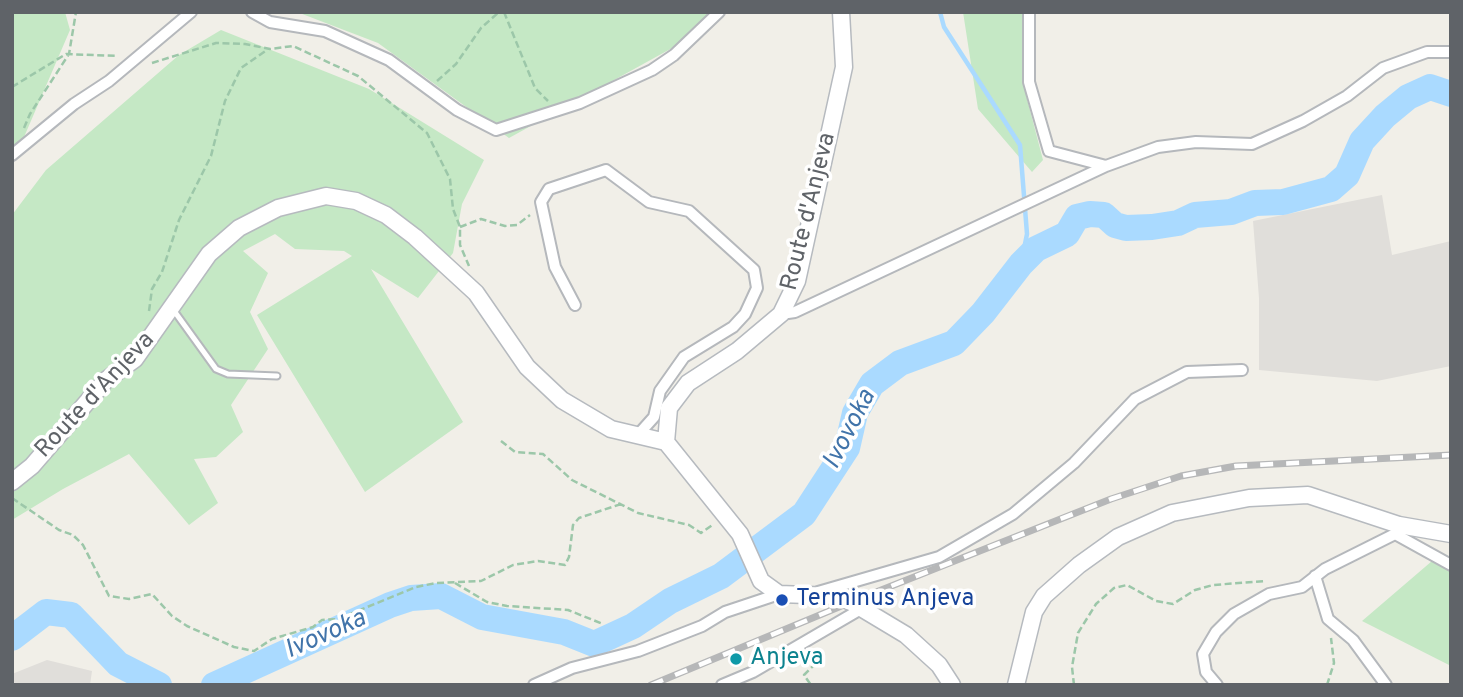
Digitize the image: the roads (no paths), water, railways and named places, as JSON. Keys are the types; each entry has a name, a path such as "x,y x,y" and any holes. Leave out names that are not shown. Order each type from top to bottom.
{"street":[{"path":"14,152 143,61 191,12"},
{"path":"252,12 270,22 324,31 389,60 457,110 496,130 567,107 652,70 674,55 719,12"},
{"name":"Route d'Anjeva","path":"12,482 32,466 106,380 135,359 209,254 239,228 278,208 326,196 356,201 386,215 476,292 527,367 562,400 611,429 666,442 669,408 688,383 737,351 781,314 797,281 844,67 842,12"},
{"path":"1029,12 1029,82 1049,151 1106,166"},
{"path":"781,314 795,312 1106,166 1157,147 1196,142 1252,144 1303,121 1347,96 1383,68 1427,52 1451,52"},
{"path":"575,305 555,267 541,202 550,189 606,170 649,202 688,211 754,270 757,288 745,314 733,327 684,357 660,391 654,417 637,436"},
{"path":"808,595 939,557 1013,514 1074,463 1135,398 1187,372 1242,370"},
{"path":"666,442 740,534 761,581 779,594"},
{"path":"1016,685 1034,612 1044,596 1079,565 1118,537 1193,507 1249,498 1308,495 1397,530 1451,565"},
{"path":"1217,685 1206,672 1203,654 1216,632 1234,614 1269,594 1302,587 1315,576 1397,530 1451,534"},
{"path":"1315,576 1328,618 1353,639 1386,685"},
{"path":"534,685 572,668 638,651 702,625 725,612 779,594 836,596 861,609 906,635 939,665 952,685"},
{"path":"722,685 753,672 861,609"}],"lane":[{"path":"172,308 216,369 229,374 277,376"}],"waterway":[{"path":"940,12 944,27 1020,145 1027,234 1021,264"},
{"name":"Ivovoka","path":"214,685 411,598 441,596 482,617 564,632 594,644 633,626 670,601 721,576 804,514 847,448 855,413 872,384 900,363 954,343 983,313 1021,264 1036,249 1067,234 1077,217 1104,215 1115,225 1126,228 1152,227 1178,223 1195,215 1231,212 1255,203 1283,202 1331,189 1347,175 1362,141 1385,116 1408,97 1430,87 1451,94"},
{"name":"Ivovoka","path":"12,638 46,612 71,615 118,664 159,685"}],"railway":[{"path":"651,685 1111,499 1181,476 1236,466 1451,455"}],"place":[{"name":"Terminus Anjeva","path":"782,600"},
{"name":"Anjeva","path":"736,659"}]}
